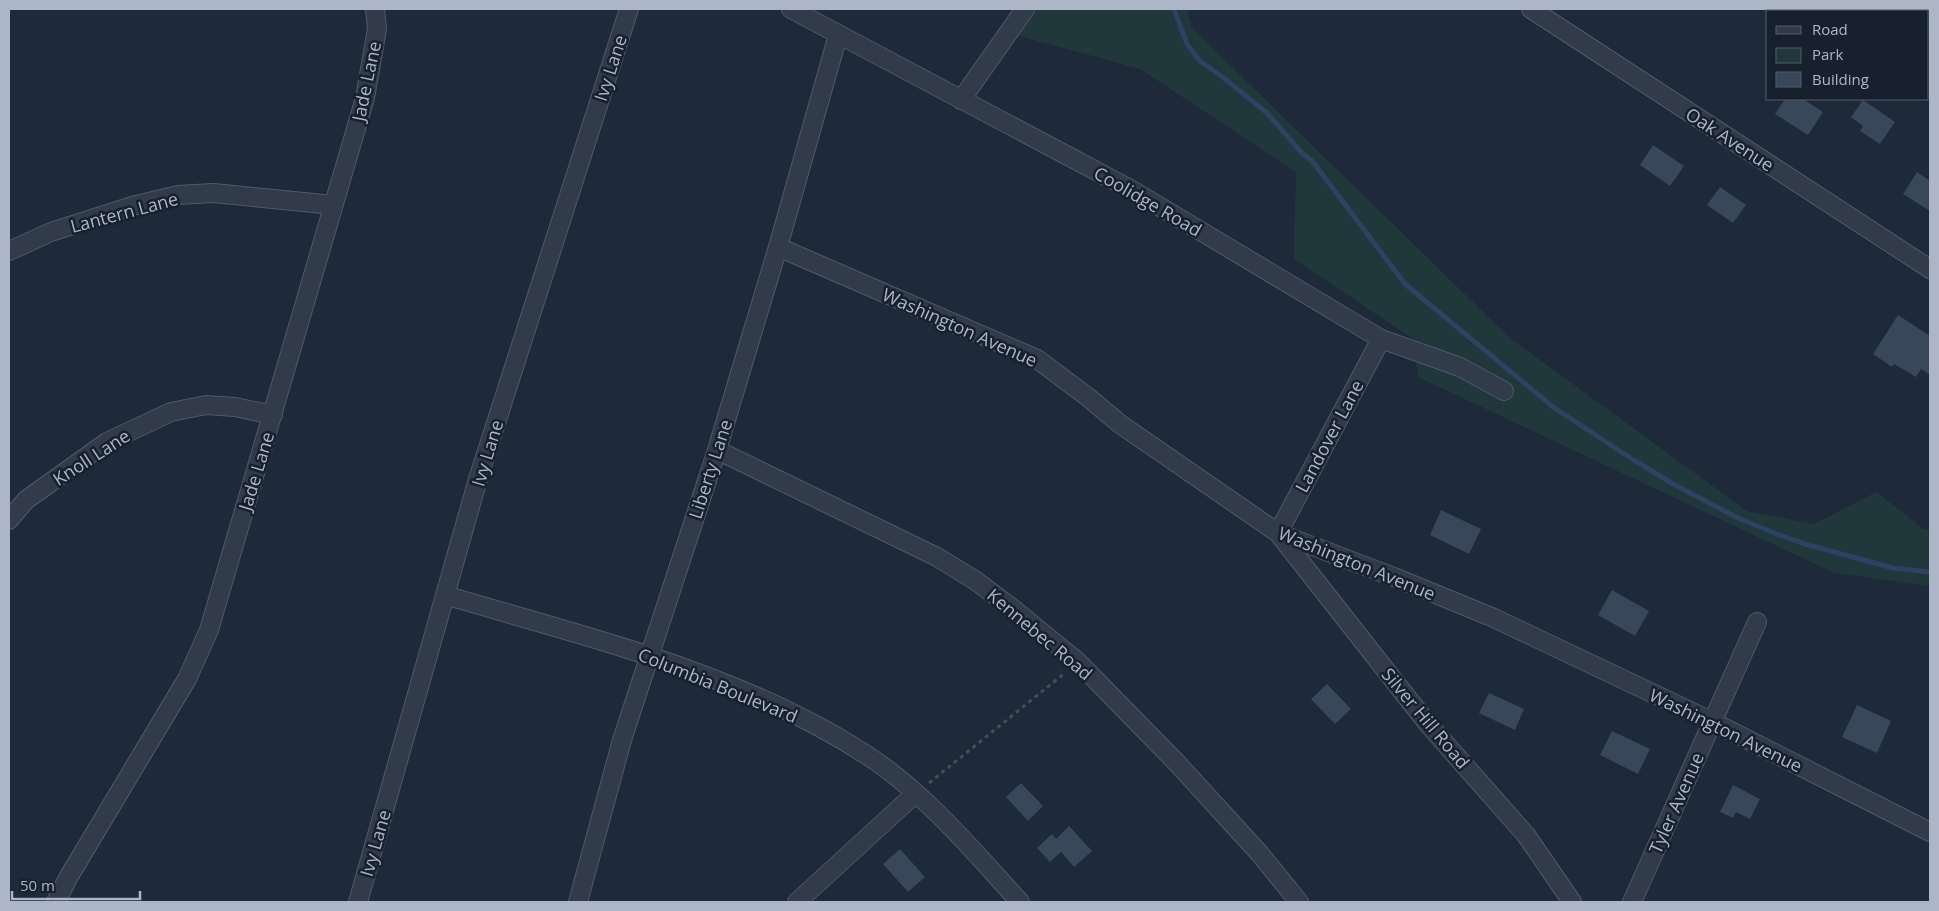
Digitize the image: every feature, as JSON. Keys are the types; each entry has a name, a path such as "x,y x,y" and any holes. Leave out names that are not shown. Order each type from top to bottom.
{"street":[{"name":"Jade Lane","path":"56,902 73,870 187,679 208,630 365,98 377,29 375,9"},
{"name":"Ivy Lane","path":"358,902 478,479 629,9"},
{"name":"Coolidge Road","path":"791,9 1132,190 1380,339 1460,367 1504,391"},
{"path":"961,100 1025,9"},
{"name":"Oak Avenue","path":"1531,9 1930,269"},
{"name":"Liberty Lane","path":"578,902 622,740 717,450 778,247 838,35"},
{"name":"Lantern Lane","path":"9,251 51,232 132,206 178,196 213,193 333,205"},
{"name":"Washington Avenue","path":"778,247 1037,359 1120,424 1278,533 1394,577 1494,618 1712,722 1930,832"},
{"name":"Landover Lane","path":"1278,533 1380,339"},
{"name":"Knoll Lane","path":"9,520 26,500 107,442 171,412 206,405 235,407 273,415"},
{"name":"Kennebec Road","path":"717,450 937,557 1012,608 1078,662 1176,762 1260,854 1299,902"},
{"name":"Silver Hill Road","path":"1278,533 1428,724 1526,835 1572,902"},
{"name":"Columbia Boulevard","path":"445,595 649,656 769,701 823,728 878,763 916,793 1020,902"},
{"name":"Tyler Avenue","path":"1632,902 1757,622"},
{"path":"797,902 916,793"}],"path":[{"path":"916,793 1078,662"}],"green space":[{"path":"1029,9 1187,9 1192,28 1510,338 1747,511 1814,524 1876,492 1924,529 1930,529 1930,586 1834,573 1418,377 1413,339 1294,259 1296,172 1140,69 1019,36"},
{"path":"1930,9 1930,34 1929,10 1837,10"}],"building":[{"path":"1784,100 1805,100 1823,112 1808,135 1775,114"},
{"path":"1863,100 1895,122 1880,144 1860,131 1863,126 1851,117"},
{"path":"1653,145 1684,166 1670,186 1640,165"},
{"path":"1917,172 1930,181 1930,211 1903,194"},
{"path":"1720,187 1746,205 1733,223 1707,205"},
{"path":"1898,315 1930,336 1930,375 1921,369 1916,377 1894,364 1892,367 1873,354"},
{"path":"1441,510 1481,529 1469,554 1430,535"},
{"path":"1612,590 1649,611 1635,636 1598,615"},
{"path":"1327,684 1351,709 1335,724 1311,699"},
{"path":"1489,693 1524,709 1515,730 1479,713"},
{"path":"1857,705 1891,721 1877,753 1842,737"},
{"path":"1612,731 1650,749 1638,774 1600,755"},
{"path":"1021,783 1043,806 1028,821 1006,797"},
{"path":"1733,785 1760,799 1750,819 1736,812 1733,818 1720,812"},
{"path":"1069,826 1092,851 1074,867 1061,852 1050,862 1037,848 1052,834 1056,839"},
{"path":"900,849 925,877 908,892 883,864"}],"waterway":[{"path":"1174,9 1187,44 1200,61 1267,113 1301,152 1313,162 1405,284 1553,407 1675,485 1736,517 1805,544 1893,568 1930,572"}]}
